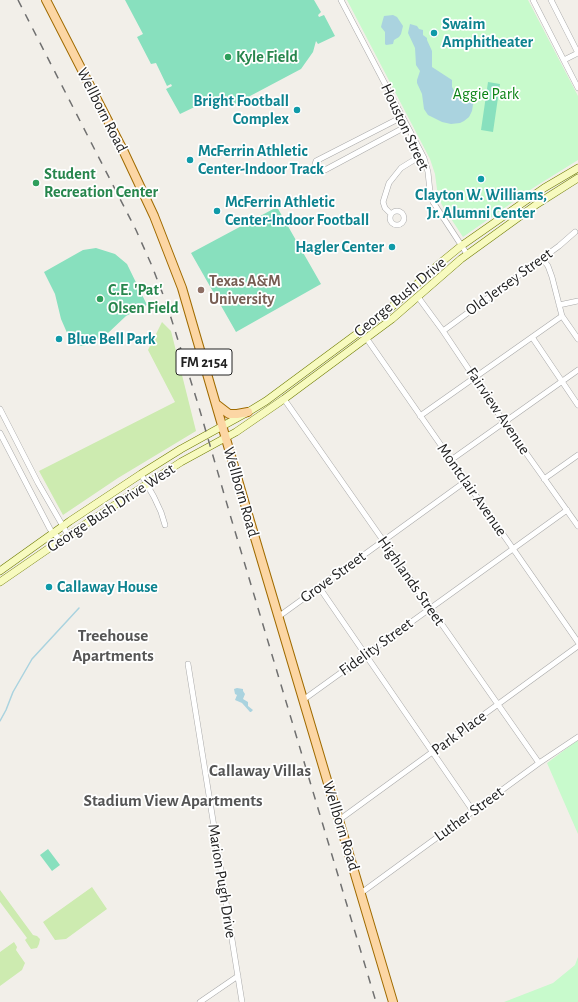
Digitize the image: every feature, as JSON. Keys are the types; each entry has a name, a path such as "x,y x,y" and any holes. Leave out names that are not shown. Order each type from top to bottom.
{"main road":[{"name":"Wellborn Road","path":"46,0 123,150 154,216 182,288 225,438 393,1002"},
{"name":"George Bush Drive","path":"222,426 248,412 319,362 399,302 461,246 521,204 578,168"},
{"name":"George Bush Drive","path":"225,438 284,399 367,339 392,319 445,271 467,254 537,204 578,178"},
{"path":"367,339 366,334 399,308 399,302"},
{"path":"216,404 230,414 248,412"},
{"name":"George Bush Drive West","path":"0,571 141,474 222,426"},
{"name":"George Bush Drive West","path":"0,582 68,535 181,462 225,438"}],"street":[{"name":"Houston Street","path":"341,0 422,155 427,169 433,202 467,254"},
{"path":"533,0 578,88"},
{"path":"551,0 578,53 564,60"},
{"path":"402,117 316,161 315,169 317,173 407,126"},
{"path":"391,214 385,208 384,202 389,183 401,168 422,155"},
{"name":"Old Jersey Street","path":"443,330 559,246 575,232"},
{"path":"542,258 548,266 552,276 562,316 578,338"},
{"name":"Fairview Avenue","path":"418,296 443,330 504,422 578,526"},
{"path":"559,305 578,301"},
{"path":"420,416 562,316"},
{"path":"532,337 578,405"},
{"name":"Montclair Avenue","path":"367,339 578,642"},
{"path":"451,460 578,370"},
{"name":"Highlands Street","path":"284,399 539,763"},
{"path":"0,409 68,535"},
{"path":"12,432 1,434 54,534 61,540"},
{"path":"544,479 578,455"},
{"path":"141,474 161,512 165,525"},
{"name":"Grove Street","path":"278,617 466,481"},
{"name":"Fidelity Street","path":"303,700 567,510"},
{"path":"319,587 473,811"},
{"name":"Park Place","path":"339,820 578,646"},
{"name":"Marion Pugh Drive","path":"188,664 242,1002"},
{"name":"Luther Street","path":"361,893 539,763 578,737"},
{"path":"200,1002 238,976"}],"green space":[{"name":"Kyle Field","path":"125,0 314,0 321,12 318,15 319,17 324,15 335,36 318,44 316,41 313,52 301,69 235,104 205,102 180,114 166,89 172,86 171,84 167,86 156,63 151,64 137,37 143,34"},
{"name":"Aggie Park","path":"347,0 528,0 578,96 578,160 533,188 463,237 438,197 435,174 430,159"},
{"path":"488,82 500,84 493,132 481,130"},
{"path":"277,207 321,284 236,332 191,253"},
{"name":"C.E. 'Pat' Olsen Field","path":"96,248 115,254 127,264 147,305 126,316 107,334 84,346 79,346 73,343 68,335 61,319 55,294 44,272 83,250"},
{"path":"162,322 171,331 196,431 118,478 63,515 39,471 175,402 148,350"},
{"path":"578,740 578,834 547,763"},
{"path":"48,849 60,865 52,871 40,855"},
{"path":"92,887 107,909 66,939 55,940 43,922"},
{"path":"0,890 33,935 40,939 37,948 31,949 25,940 27,938 0,902"},
{"path":"14,942 17,947 16,950 25,963 22,970 0,986 0,952"},
{"path":"578,957 578,1002 504,1002 553,983 575,965"}],"water":[{"path":"393,15 397,17 403,26 401,34 394,40 393,44 386,45 385,32 381,27 384,16"},
{"path":"410,24 423,30 423,35 427,38 432,51 432,67 452,80 452,87 455,92 470,95 474,98 472,111 469,117 464,121 451,124 442,122 428,115 424,109 422,94 417,83 420,71 416,65 415,48 408,33"},
{"path":"234,689 243,689 245,694 243,699 248,702 248,706 253,710 251,712 242,703 235,700 237,695 235,694"}],"waterway":[{"path":"0,721 13,692 32,659 79,608"}],"railway":[{"path":"18,0 136,230 167,305 198,404 376,1002"}],"place":[{"name":"Swaim Amphitheater","path":"434,33"},
{"name":"Kyle Field","path":"228,57"},
{"name":"Bright Football Complex","path":"297,110"},
{"name":"McFerrin Athletic Center-Indoor Track","path":"190,160"},
{"name":"Clayton W. Williams, Jr. Alumni Center","path":"481,179"},
{"name":"Student Recreation Center","path":"36,183"},
{"name":"McFerrin Athletic Center-Indoor Football","path":"217,211"},
{"name":"Hagler Center","path":"392,247"},
{"name":"Texas A&M University","path":"201,290"},
{"name":"C.E. 'Pat' Olsen Field","path":"100,299"},
{"name":"Blue Bell Park","path":"59,339"},
{"name":"Callaway House","path":"49,587"}],"district":[{"name":"Treehouse Apartments","path":"113,646"},
{"name":"Callaway Villas","path":"260,771"},
{"name":"Stadium View Apartments","path":"173,801"}]}
